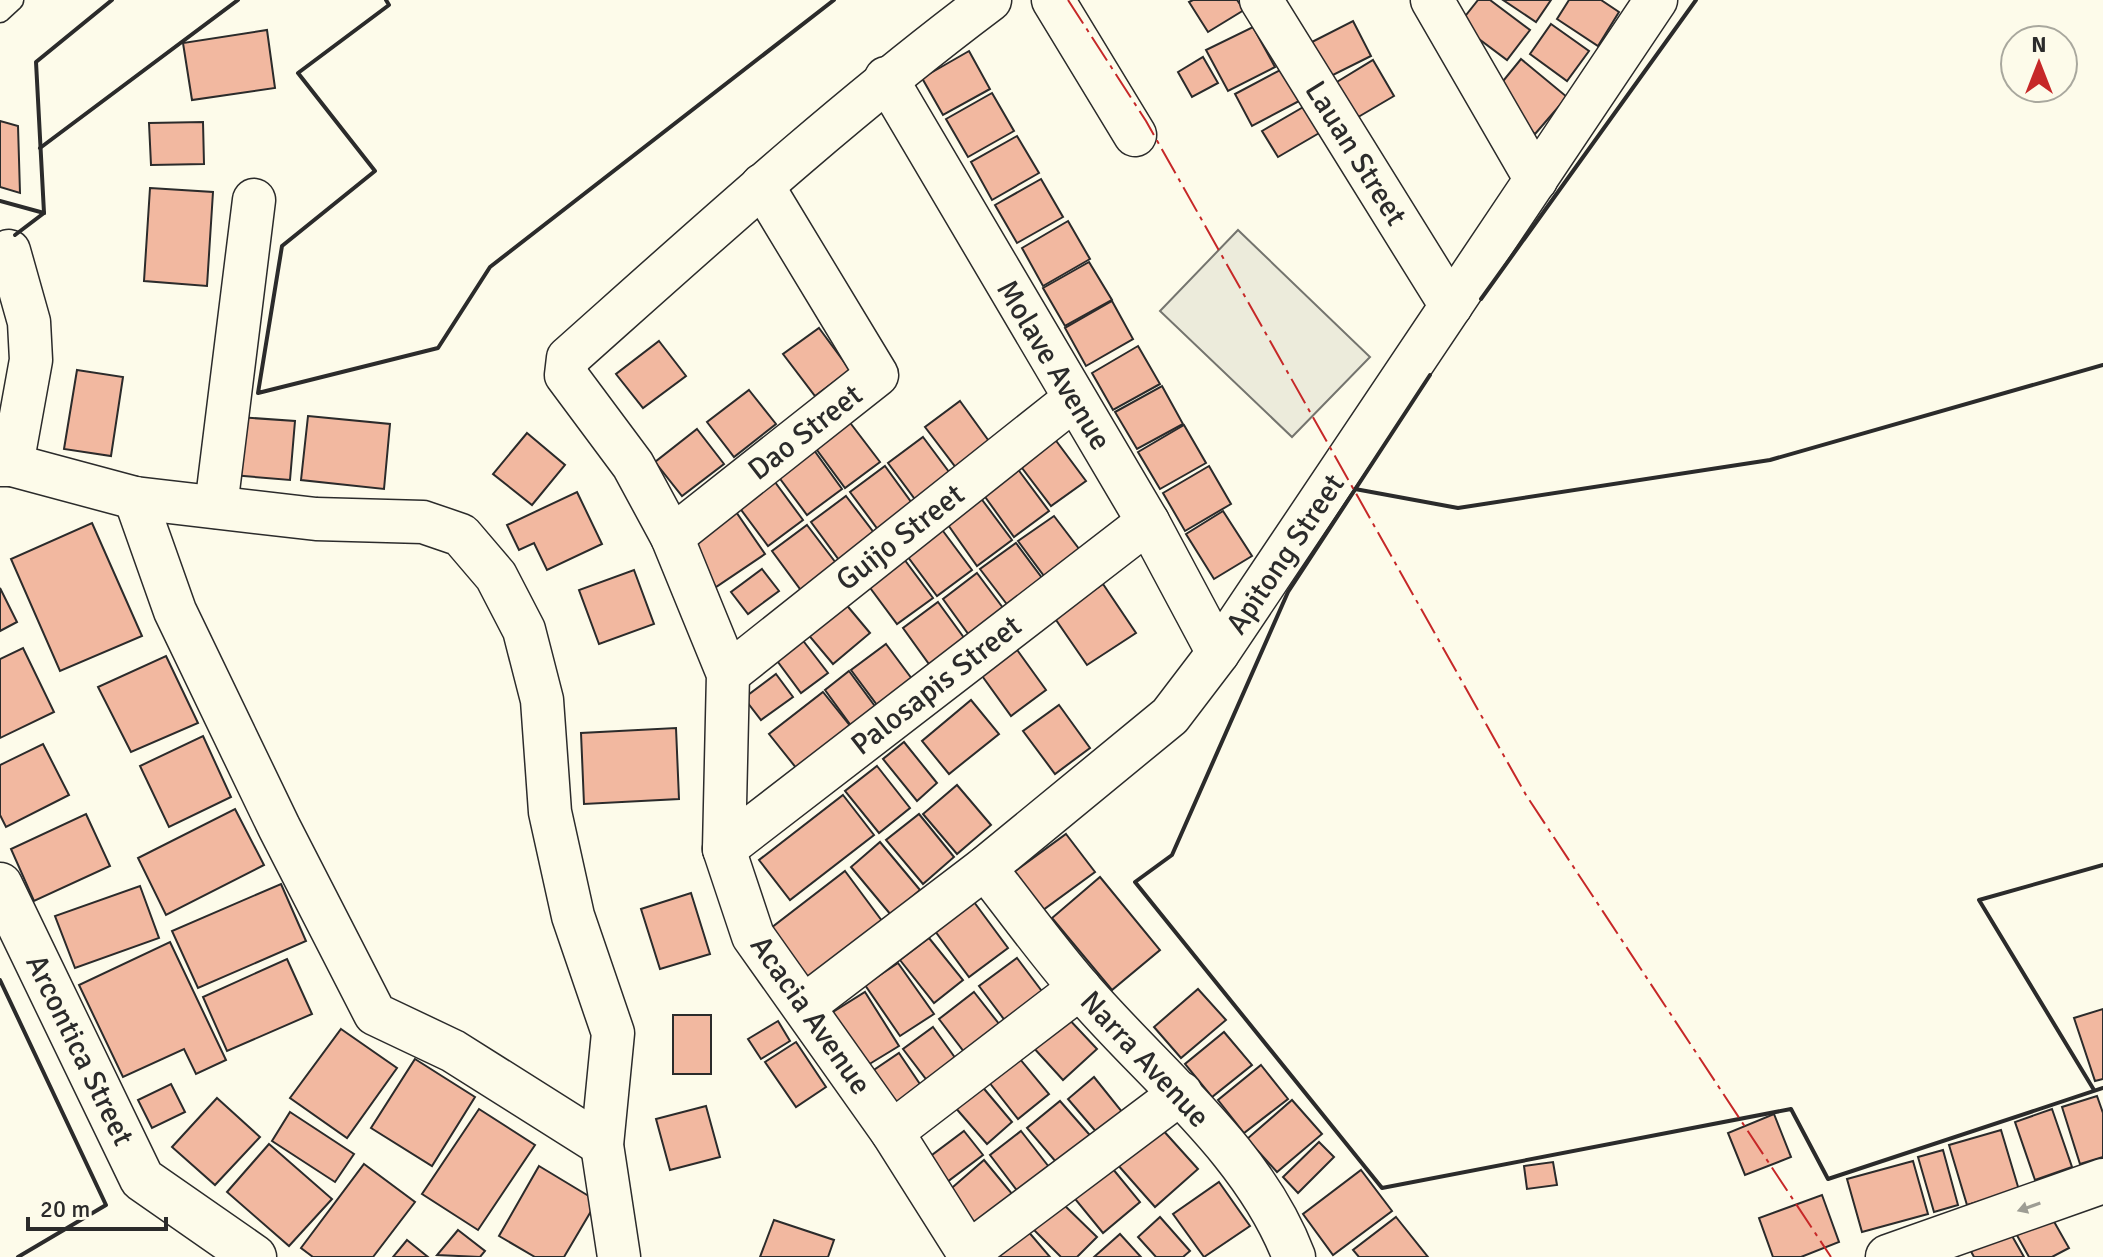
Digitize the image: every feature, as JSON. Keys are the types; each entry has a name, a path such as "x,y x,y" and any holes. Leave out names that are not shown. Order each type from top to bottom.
{"street":[{"path":"762,185 886,78 990,0"},
{"path":"1053,0 1135,135"},
{"name":"Lauan Street","path":"1261,0 1451,306"},
{"path":"1432,0 1536,180"},
{"name":"Apitong Street","path":"804,1006 985,868 1170,716 1218,653 1656,0"},
{"name":"Molave Avenue","path":"886,78 1073,400 1148,522 1218,653"},
{"name":"Acacia Avenue","path":"762,185 568,358 566,375 633,465 672,537 728,674 724,849 753,936 892,1132 970,1255"},
{"name":"Dao Street","path":"672,537 877,375 762,185"},
{"path":"216,507 254,200"},
{"path":"9,251 29,322 31,360 6,465 135,498 316,519 423,522 461,535 496,576 524,630 542,700 550,812 573,916 613,1033 602,1145 619,1257"},
{"name":"Guijo Street","path":"728,674 1073,400"},
{"path":"135,498 175,611 279,827 375,1014 453,1051 602,1145"},
{"name":"Palosapis Street","path":"724,849 1148,522"},
{"name":"Narra Avenue","path":"985,868 1080,988 1181,1093 1259,1191 1287,1254"},
{"name":"Arcontica Street","path":"0,885 142,1179 254,1257"},
{"path":"892,1132 1080,988"},
{"path":"970,1255 1181,1093"},
{"path":"1888,1257 2103,1181"}],"lane":[{"path":"0,12 13,0"}],"shaded area":[{"path":"1238,230 1370,357 1292,437 1160,311"}],"building":[{"path":"1237,0 1244,10 1208,32 1189,2"},
{"path":"1478,0 1490,0 1530,30 1507,60 1459,24"},
{"path":"1503,0 1551,0 1536,22"},
{"path":"1569,0 1601,0 1619,12 1598,46 1557,19"},
{"path":"1353,21 1371,56 1327,78 1308,44"},
{"path":"1551,24 1589,51 1567,81 1530,54"},
{"path":"1253,27 1275,67 1228,91 1206,50"},
{"path":"267,30 275,88 192,100 183,43"},
{"path":"969,51 990,89 943,115 922,78"},
{"path":"1203,57 1218,83 1192,97 1178,72"},
{"path":"1521,59 1567,97 1535,134 1490,97"},
{"path":"1373,60 1394,96 1348,123 1327,88"},
{"path":"1284,68 1301,100 1252,126 1235,94"},
{"path":"992,93 1014,131 968,157 946,119"},
{"path":"1305,106 1321,132 1278,157 1262,131"},
{"path":"0,121 18,126 20,193 0,187"},
{"path":"203,122 204,164 151,165 149,123"},
{"path":"1017,136 1039,173 992,200 971,162"},
{"path":"1041,179 1063,217 1017,243 995,205"},
{"path":"150,188 213,192 207,286 144,281"},
{"path":"1068,221 1090,259 1043,286 1022,248"},
{"path":"1089,262 1112,300 1065,326 1043,288"},
{"path":"1112,301 1133,339 1086,366 1065,328"},
{"path":"819,328 850,370 815,396 783,354"},
{"path":"659,341 686,376 643,408 616,374"},
{"path":"1138,346 1160,384 1113,410 1092,373"},
{"path":"77,370 123,377 111,456 64,449"},
{"path":"1162,386 1183,424 1137,449 1115,412"},
{"path":"749,390 776,424 734,457 707,422"},
{"path":"960,401 991,444 957,469 925,427"},
{"path":"308,416 390,424 384,489 301,480"},
{"path":"238,417 295,421 290,480 232,475"},
{"path":"848,420 880,462 845,488 814,446"},
{"path":"1184,425 1206,463 1160,489 1138,452"},
{"path":"697,429 724,464 682,496 655,462"},
{"path":"527,433 565,465 532,505 493,474"},
{"path":"923,437 955,480 920,506 888,463"},
{"path":"1054,438 1086,481 1051,506 1019,464"},
{"path":"811,446 842,489 807,515 775,472"},
{"path":"885,466 917,510 882,535 850,492"},
{"path":"1209,466 1231,504 1185,531 1163,493"},
{"path":"1017,468 1049,511 1014,537 983,494"},
{"path":"772,478 803,520 768,546 736,503"},
{"path":"577,492 602,544 547,570 534,543 519,550 507,525"},
{"path":"846,496 878,538 842,564 811,522"},
{"path":"980,497 1012,540 977,566 946,522"},
{"path":"732,506 765,554 716,587 683,539"},
{"path":"1223,511 1252,556 1214,579 1186,534"},
{"path":"1054,516 1086,558 1050,584 1018,541"},
{"path":"92,523 142,636 60,671 11,559"},
{"path":"807,525 839,567 803,593 772,551"},
{"path":"940,527 972,570 937,596 905,553"},
{"path":"1016,543 1048,586 1012,611 980,569"},
{"path":"901,555 933,598 897,624 865,581"},
{"path":"762,569 779,591 748,614 731,592"},
{"path":"634,570 654,624 599,644 579,590"},
{"path":"977,573 1009,616 974,642 943,599"},
{"path":"1103,584 1136,633 1087,665 1054,617"},
{"path":"0,588 17,622 0,631"},
{"path":"844,602 870,633 833,664 806,632"},
{"path":"938,602 970,646 934,671 903,628"},
{"path":"801,638 828,673 801,693 775,658"},
{"path":"886,644 918,687 883,713 851,670"},
{"path":"1015,647 1046,690 1011,716 980,673"},
{"path":"23,648 54,712 0,738 0,659"},
{"path":"166,656 198,723 131,752 98,687"},
{"path":"849,671 877,709 852,727 825,690"},
{"path":"776,674 793,697 761,720 744,698"},
{"path":"823,692 851,727 797,769 769,734"},
{"path":"971,700 999,734 949,774 922,741"},
{"path":"1059,705 1090,748 1055,774 1023,731"},
{"path":"676,728 679,799 584,804 581,733"},
{"path":"203,736 231,797 169,827 140,766"},
{"path":"904,742 937,783 917,801 883,759"},
{"path":"43,744 69,795 6,827 0,815 0,765"},
{"path":"877,766 910,808 879,833 845,791"},
{"path":"957,785 991,825 957,854 923,814"},
{"path":"843,795 874,835 790,900 759,860"},
{"path":"235,809 264,865 166,915 138,858"},
{"path":"86,814 110,866 34,901 11,849"},
{"path":"919,814 954,857 923,884 886,840"},
{"path":"1066,834 1095,872 1043,910 1014,872"},
{"path":"880,842 920,890 891,915 851,867"},
{"path":"845,871 885,925 811,982 771,928"},
{"path":"1100,877 1160,950 1112,990 1052,918"},
{"path":"281,884 306,941 198,988 172,931"},
{"path":"140,886 159,938 75,968 55,916"},
{"path":"691,893 710,954 660,969 641,909"},
{"path":"974,902 1008,948 969,977 935,931"},
{"path":"929,938 963,980 934,1003 900,960"},
{"path":"170,942 226,1060 196,1074 184,1049 123,1077 79,985"},
{"path":"1017,958 1050,1002 1012,1030 979,986"},
{"path":"287,959 312,1014 227,1051 203,997"},
{"path":"898,963 934,1014 900,1036 865,985"},
{"path":"1198,989 1226,1020 1181,1058 1154,1027"},
{"path":"865,992 899,1046 858,1071 825,1017"},
{"path":"974,992 1007,1034 971,1061 939,1019"},
{"path":"2103,1009 2103,1079 2095,1081 2074,1018"},
{"path":"673,1015 711,1015 711,1074 673,1074"},
{"path":"1066,1016 1097,1049 1063,1080 1032,1046"},
{"path":"778,1021 790,1041 761,1059 748,1039"},
{"path":"933,1027 961,1066 932,1087 903,1049"},
{"path":"341,1029 397,1068 347,1138 290,1098"},
{"path":"1224,1032 1252,1065 1212,1097 1185,1064"},
{"path":"796,1042 826,1087 796,1107 765,1062"},
{"path":"899,1053 928,1096 891,1121 862,1078"},
{"path":"1015,1053 1049,1094 1018,1119 985,1077"},
{"path":"415,1059 475,1097 432,1166 371,1128"},
{"path":"1261,1065 1288,1099 1244,1133 1218,1100"},
{"path":"1094,1077 1123,1113 1098,1134 1068,1099"},
{"path":"171,1084 185,1112 152,1128 138,1100"},
{"path":"980,1084 1012,1122 987,1144 954,1106"},
{"path":"2097,1096 2103,1113 2103,1157 2080,1164 2062,1107"},
{"path":"217,1098 260,1137 215,1185 172,1147"},
{"path":"1292,1100 1322,1134 1277,1172 1247,1139"},
{"path":"1060,1101 1095,1141 1062,1169 1027,1128"},
{"path":"706,1106 720,1157 670,1170 656,1119"},
{"path":"479,1109 535,1145 478,1230 422,1194"},
{"path":"2052,1109 2072,1167 2035,1180 2015,1122"},
{"path":"290,1112 354,1154 335,1182 272,1141"},
{"path":"1774,1114 1791,1157 1745,1175 1728,1133"},
{"path":"1161,1128 1198,1169 1155,1207 1117,1164"},
{"path":"2001,1130 2019,1190 1967,1205 1949,1145"},
{"path":"964,1131 983,1155 943,1185 924,1161"},
{"path":"1021,1131 1056,1176 1025,1201 990,1155"},
{"path":"1319,1142 1334,1157 1298,1193 1283,1177"},
{"path":"269,1144 332,1199 289,1246 227,1192"},
{"path":"1943,1150 1958,1205 1934,1212 1918,1157"},
{"path":"984,1160 1018,1201 980,1233 946,1193"},
{"path":"1913,1161 1928,1214 1862,1232 1847,1179"},
{"path":"1553,1162 1557,1185 1527,1189 1524,1166"},
{"path":"1108,1163 1140,1202 1103,1233 1071,1194"},
{"path":"364,1164 415,1202 373,1257 313,1257 301,1248"},
{"path":"539,1166 597,1201 564,1257 535,1257 499,1236"},
{"path":"1361,1170 1392,1211 1333,1255 1303,1214"},
{"path":"1219,1182 1250,1226 1204,1257 1173,1214"},
{"path":"1822,1195 1839,1242 1801,1257 1773,1257 1759,1218"},
{"path":"1061,1202 1097,1237 1077,1257 1061,1257 1034,1230"},
{"path":"2048,1211 2069,1248 2052,1257 2029,1257 2014,1230"},
{"path":"1160,1217 1190,1251 1183,1257 1156,1257 1138,1237"},
{"path":"1396,1217 1428,1257 1359,1257 1353,1250"},
{"path":"774,1220 834,1240 828,1257 760,1257"},
{"path":"2003,1220 2024,1257 1974,1257 1966,1242"},
{"path":"458,1230 485,1251 480,1257 437,1255"},
{"path":"1027,1230 1050,1257 997,1257"},
{"path":"1120,1234 1141,1257 1094,1257"},
{"path":"407,1240 428,1257 393,1257"}],"wall":[{"path":"44,213 36,62 112,0"},
{"path":"40,148 238,0"},
{"path":"386,0 389,5 298,73 375,171 282,246 258,393 438,348 490,267 834,0"},
{"path":"1481,299 1696,0"},
{"path":"0,201 44,213"},
{"path":"15,235 44,213"},
{"path":"1355,489 1458,508 1770,460 2103,365"},
{"path":"1430,375 1288,592 1172,855 1135,882 1382,1188 1791,1109 1828,1179 2103,1088"},
{"path":"2094,1090 1979,900 2103,865"},
{"path":"0,980 106,1205 18,1257"}],"power":[{"path":"1068,0 1146,121 1526,795 1831,1257"}]}
